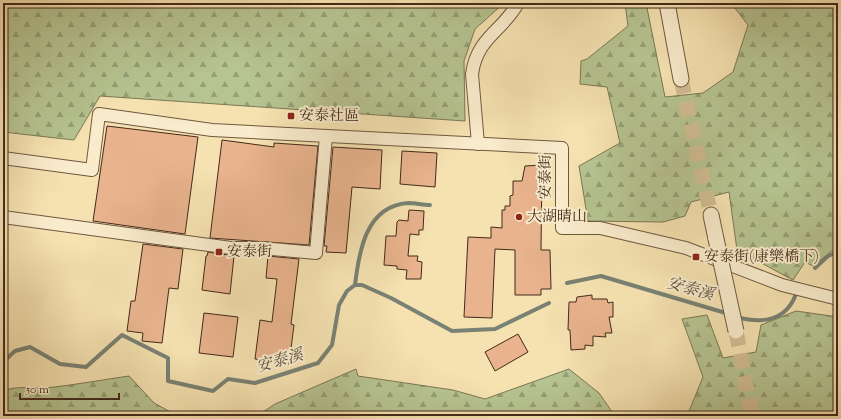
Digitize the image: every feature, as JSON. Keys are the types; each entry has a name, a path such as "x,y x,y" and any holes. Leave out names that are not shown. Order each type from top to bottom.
{"street":[{"path":"478,144 472,74 473,65 481,46 492,32 510,15 518,3"},
{"path":"668,3 680,79"},
{"name":"安泰街","path":"3,158 92,170 100,114 212,130 562,148 562,228 600,228 686,248 782,285 838,299"},
{"path":"3,217 231,248 260,248 316,253 326,136"},
{"path":"710,215 736,331"}],"green space":[{"path":"3,3 504,3 475,29 464,61 465,121 100,96 74,140 3,132"},
{"path":"625,3 646,3 665,97 703,93 733,72 748,25 731,3 838,3 838,246 813,266 805,262 793,280 737,250 729,192 691,202 685,216 663,222 588,221 579,166 620,143 607,87 580,84 581,61 587,59 628,26"},
{"path":"796,311 838,317 838,416 687,416 703,377 682,319 707,315 723,358 756,352 761,325"},
{"path":"356,369 358,376 453,390 485,399 569,369 599,393 615,416 257,416 275,404"},
{"path":"129,376 154,403 178,416 3,416 3,391 9,389 56,387"}],"building":[{"path":"107,126 198,137 185,234 93,221"},
{"path":"222,140 274,147 274,143 318,146 309,245 210,238"},
{"path":"333,147 382,150 380,189 352,187 346,253 326,252 327,246 324,246"},
{"path":"402,151 437,153 435,187 400,184"},
{"path":"542,165 541,250 550,250 551,289 541,289 541,295 515,295 515,250 495,249 492,318 464,317 468,237 491,238 491,227 502,228 502,210 505,210 505,206 510,206 510,196 513,195 513,181 522,181 525,166"},
{"path":"409,210 424,211 423,230 419,230 419,235 410,234 408,256 418,256 417,261 422,262 421,279 406,279 407,270 397,269 397,266 384,265 386,236 396,236 397,222 399,220 408,221"},
{"path":"143,244 183,249 178,289 169,288 162,343 142,341 143,333 127,331 131,301 135,301"},
{"path":"208,252 234,256 230,294 202,290 206,256"},
{"path":"268,256 299,259 291,324 294,325 289,364 255,359 260,320 272,322 277,279 266,278"},
{"path":"592,295 592,299 607,299 608,303 613,302 613,317 609,317 612,333 605,333 606,337 593,336 593,346 585,345 585,349 571,350 570,330 568,330 569,302 576,302 577,297"},
{"path":"204,313 238,317 233,357 199,353"},
{"path":"518,334 528,352 495,371 485,352"}],"waterway":[{"path":"355,285 362,245 367,232 374,221 383,212 394,206 408,203 430,205"},
{"name":"安泰溪","path":"815,268 828,256 838,252"},
{"name":"安泰溪","path":"567,283 601,276 729,314"},
{"name":"安泰溪","path":"3,362 15,351 30,347 60,364 86,367 122,335 168,358 168,381 213,391 228,379 255,383 318,363 332,345 339,305 347,291 355,285 362,285 391,298 452,331 495,329 549,303"},
{"name":"安泰溪","path":"737,317 764,320 780,315 792,303 796,294"}],"tunnel":[{"path":"681,79 711,215"},
{"path":"736,331 752,416"}],"place":[{"name":"安泰社區","path":"291,116"},
{"name":"大湖晴山","path":"519,217"},
{"name":"安泰街","path":"219,252"},
{"name":"安泰街(康樂橋下)","path":"696,257"}]}
